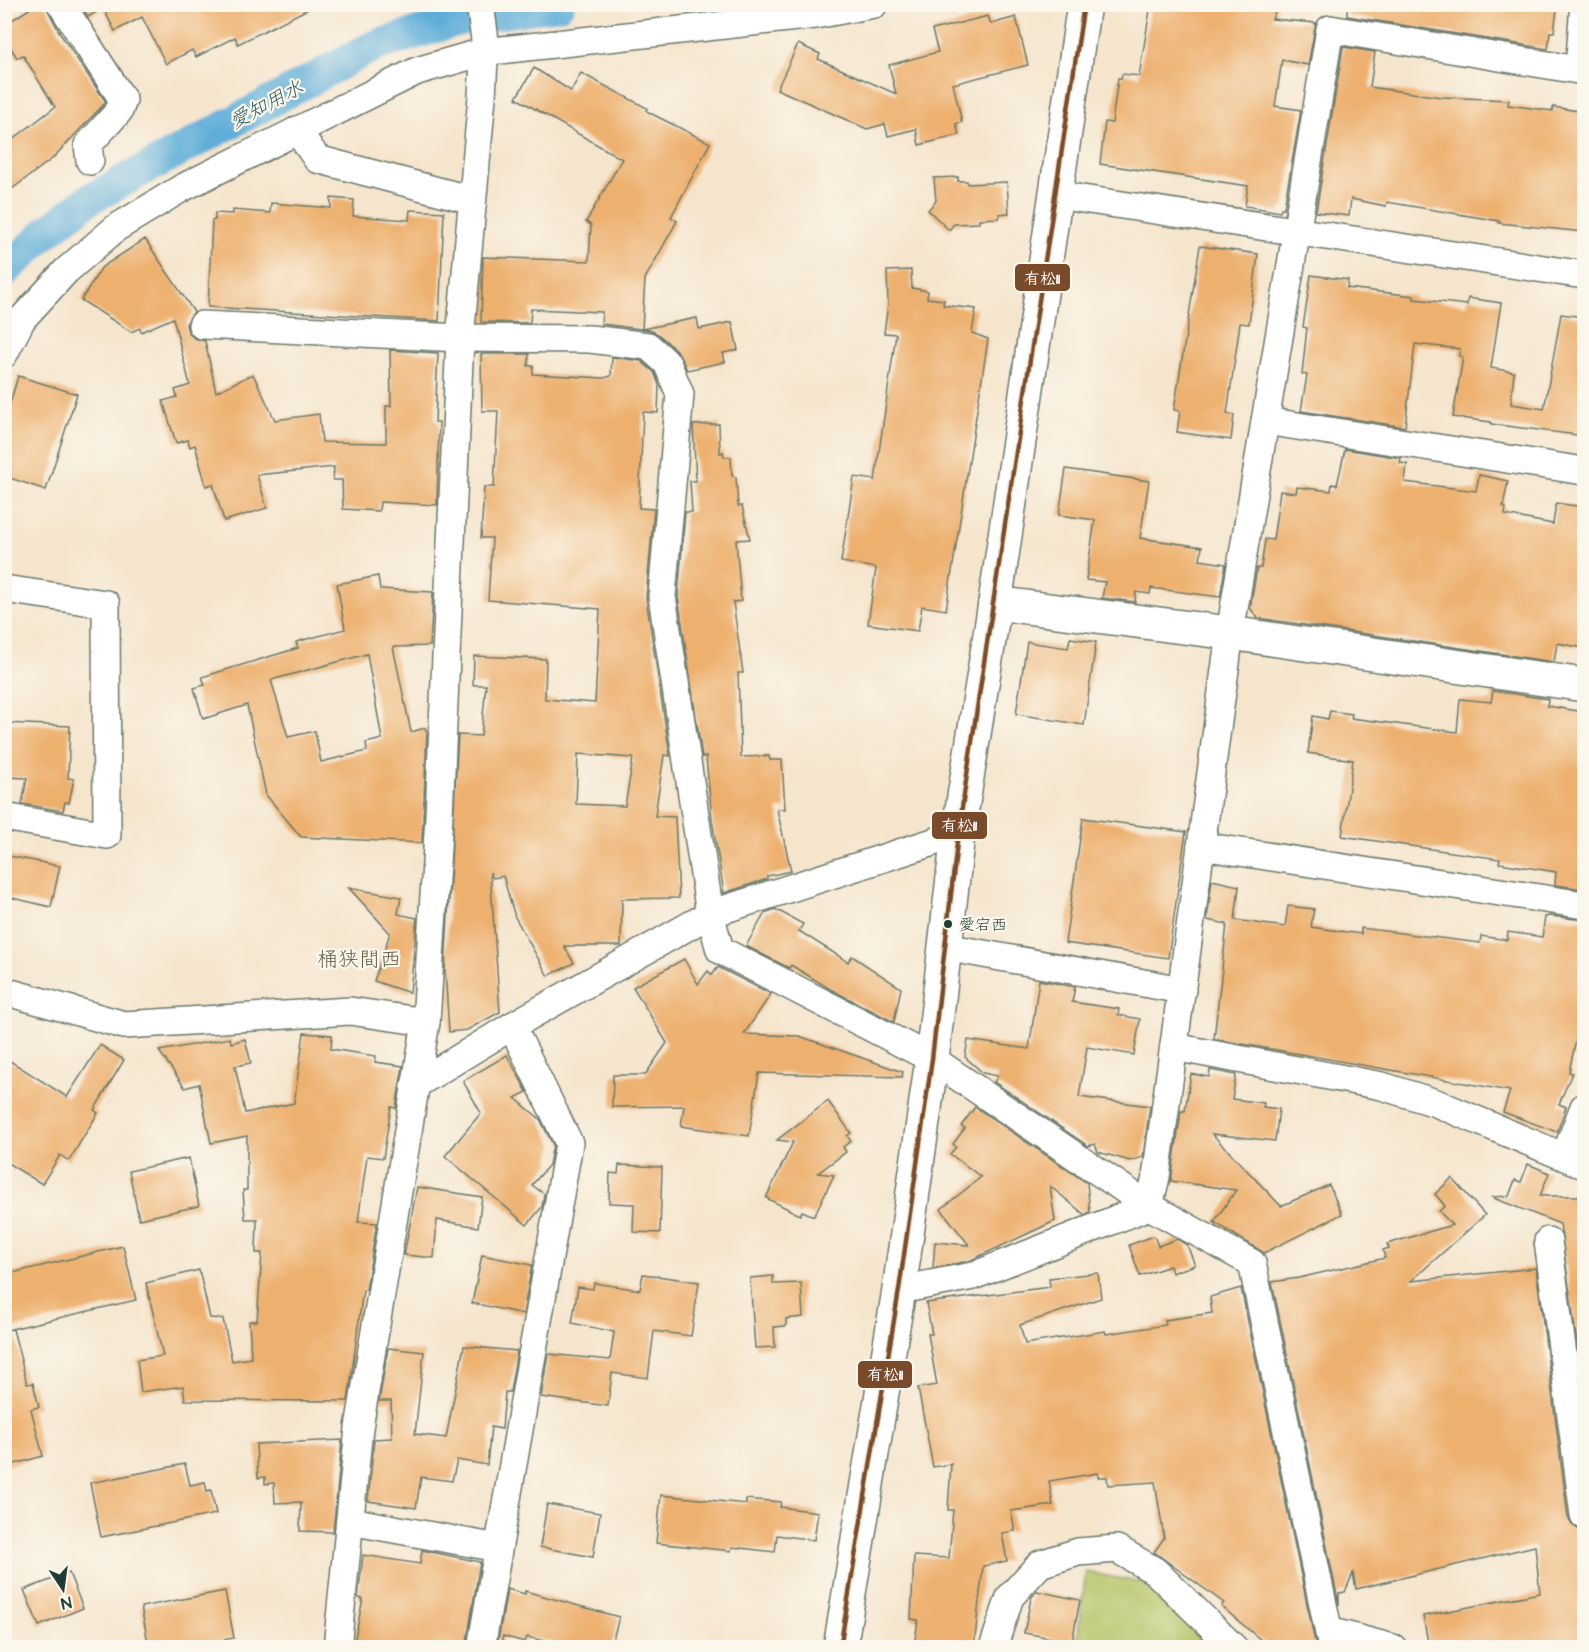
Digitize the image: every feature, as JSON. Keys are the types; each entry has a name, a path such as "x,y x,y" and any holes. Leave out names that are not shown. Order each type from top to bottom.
{"main road":[{"path":"840,1647 899,1290 932,1059 958,834 995,603 1084,4"},
{"path":"995,603 1230,633 1584,686"}],"street":[{"path":"61,4 123,100 119,111 88,145 90,161"},
{"path":"335,1645 359,1428 426,1022 440,816 460,338 482,97 484,46 480,4"},
{"path":"4,354 13,313 116,228 182,188 417,71 484,46 815,15 874,4"},
{"path":"1149,1206 1156,1177 1230,633 1330,29 1582,71 1584,4"},
{"path":"297,130 317,159 472,200"},
{"path":"1056,195 1584,275"},
{"path":"202,325 460,338 590,339 648,346 667,363 680,394 662,596 710,914 720,950 932,1059 1149,1206 1252,1263 1330,1639 1393,1647"},
{"path":"1265,421 1584,471"},
{"path":"4,590 106,604 107,834 4,817"},
{"path":"415,1085 512,1026 710,914 958,834"},
{"path":"1202,846 1584,905"},
{"path":"945,946 1182,990"},
{"path":"4,991 124,1025 350,1011 426,1022"},
{"path":"481,1647 569,1143 512,1026"},
{"path":"1174,1047 1382,1086 1436,1102 1575,1160 1584,1107"},
{"path":"899,1290 973,1276 1149,1206"},
{"path":"1548,1241 1584,1515"},
{"path":"350,1521 498,1548"},
{"path":"993,1647 1010,1597 1040,1564 1078,1552 1117,1549 1155,1571 1234,1647"}],"green space":[{"path":"1086,1572 1144,1583 1188,1619 1214,1648 1076,1648"}],"building":[{"path":"37,4 45,4 61,35 106,102 53,158 4,195 4,146 55,107 23,55 17,58 4,36 4,25"},
{"path":"80,4 318,4 238,44 235,37 196,57 192,50 166,64 142,17 115,31 103,8 88,17"},
{"path":"1151,4 1279,4 1272,19 1316,23 1308,65 1282,60 1275,106 1301,110 1284,208 1281,208 1280,212 1245,206 1248,186 1100,164 1105,122 1112,123 1118,78 1121,79 1122,74 1139,76"},
{"path":"1347,4 1525,4 1557,9 1554,32 1550,32 1548,49 1347,16"},
{"path":"988,16 991,24 1016,17 1028,65 953,84 962,122 956,124 959,135 919,145 916,129 888,136 885,124 867,129 777,89 798,44 820,54 818,59 896,94 889,65 938,52 932,30"},
{"path":"1343,47 1375,52 1370,87 1441,97 1509,100 1508,105 1553,111 1553,107 1584,112 1584,232 1499,223 1499,221 1387,202 1386,206 1351,199 1349,216 1316,212"},
{"path":"534,68 571,91 581,73 647,108 646,110 650,113 710,143 671,217 677,221 645,279 642,329 697,318 699,329 732,322 738,350 723,353 725,362 687,370 678,352 658,334 650,330 601,324 602,312 531,309 530,323 481,322 483,257 589,261 591,225 586,222 622,159 516,98"},
{"path":"958,177 958,181 967,181 968,184 1007,182 1009,213 999,214 999,218 979,219 979,223 954,224 949,230 928,210 936,201 934,178"},
{"path":"331,198 354,200 353,216 409,220 410,210 444,212 439,321 208,307 212,220 215,220 215,213 233,214 233,210 270,213 271,203 331,208"},
{"path":"145,239 194,312 186,324 188,332 194,338 205,341 216,392 253,374 275,420 319,414 322,442 386,443 386,406 391,406 390,350 438,353 435,422 439,422 437,505 380,502 379,511 343,509 342,480 333,480 334,467 257,475 267,508 224,521 213,484 206,486 195,445 190,447 188,440 176,443 163,401 177,397 175,390 190,385 173,318 141,332 140,328 131,332 81,300 102,267"},
{"path":"1200,246 1258,254 1249,324 1240,323 1227,414 1234,415 1231,440 1177,432 1180,411 1174,410"},
{"path":"911,270 912,288 928,291 927,298 944,300 943,305 976,309 972,333 988,339 946,610 922,606 918,631 868,624 876,568 841,562 854,477 875,480 896,334 884,333 888,304 887,271"},
{"path":"1311,275 1348,280 1347,288 1414,296 1414,299 1467,305 1468,298 1501,303 1491,368 1514,372 1511,404 1544,409 1561,314 1584,317 1584,436 1453,417 1463,357 1459,356 1460,349 1415,344 1405,427 1301,411 1307,375 1302,374 1307,328 1303,327"},
{"path":"481,354 529,354 528,366 533,366 533,374 604,378 611,376 612,357 641,361 654,372 659,385 658,413 643,412 639,508 654,509 646,598 670,756 664,755 655,816 675,817 679,898 622,899 621,946 564,946 574,963 548,976 515,917 503,876 493,878 490,872 500,1012 467,1030 449,1032 445,969 458,735 481,736 486,685 473,685 474,656 546,659 545,699 595,703 600,609 488,600 492,538 481,538 484,487 494,487 498,411 482,411","holes":["578,754 633,758 625,806 576,804"]},
{"path":"18,376 77,394 46,490 4,476 4,424"},
{"path":"719,424 720,453 723,452 724,457 731,457 732,476 736,477 738,506 742,506 750,539 736,540 741,601 733,602 743,673 738,673 741,757 769,756 770,760 782,760 785,809 777,809 791,871 767,876 767,879 724,893 712,819 706,757 702,757 678,596 685,512 692,512 690,481 696,481 693,425"},
{"path":"1345,449 1401,458 1400,463 1407,464 1405,482 1476,491 1479,475 1508,481 1503,507 1506,508 1505,515 1553,524 1556,503 1584,507 1584,648 1557,643 1554,662 1258,618 1250,608 1257,568 1261,568 1265,539 1273,540 1280,491 1296,493 1297,487 1331,491 1332,484 1337,485"},
{"path":"1066,469 1149,481 1140,538 1202,547 1200,560 1226,564 1220,597 1151,588 1150,594 1136,592 1135,602 1102,598 1105,582 1086,580 1095,520 1059,515"},
{"path":"378,576 380,589 433,592 430,646 393,647 411,732 425,728 427,732 422,843 301,837 266,795 247,705 203,719 194,688 205,685 202,677 298,648 296,642 345,629 337,584","holes":["367,654 382,739 366,743 367,751 321,762 315,731 288,737 271,680"]},
{"path":"1070,638 1096,642 1084,725 1016,714 1027,642 1068,648"},
{"path":"1493,691 1548,699 1547,706 1584,712 1584,889 1555,885 1556,872 1499,863 1500,859 1342,836 1353,760 1308,753 1313,716 1328,719 1330,711 1352,714 1351,718 1457,732 1460,699 1491,702"},
{"path":"4,723 70,726 68,778 74,779 69,803 65,802 63,811 22,804 27,778 4,777"},
{"path":"1083,818 1186,832 1168,958 1065,943"},
{"path":"4,855 60,866 51,907 4,896"},
{"path":"1212,880 1239,886 1235,920 1285,927 1288,906 1314,909 1311,927 1361,934 1361,928 1480,943 1481,936 1507,940 1508,932 1542,937 1545,917 1584,920 1584,1012 1582,1012 1569,1072 1572,1073 1559,1104 1566,1107 1557,1132 1503,1112 1510,1091 1214,1039 1227,924 1207,920"},
{"path":"349,888 401,897 398,914 417,918 410,993 374,981 390,933"},
{"path":"775,909 803,924 799,931 848,962 852,956 901,988 894,1022 830,989 791,965 789,968 746,946 765,913"},
{"path":"684,959 698,984 708,971 712,975 718,967 771,994 744,1034 799,1036 903,1072 902,1077 759,1073 749,1136 681,1126 684,1106 612,1107 613,1075 645,1075 667,1043 633,987"},
{"path":"1039,980 1075,987 1072,1002 1119,1009 1118,1015 1140,1019 1134,1055 1087,1047 1079,1097 1150,1106 1143,1157 1130,1161 1098,1152 1095,1144 1088,1146 994,1082 998,1076 983,1073 965,1057 968,1040 1029,1049"},
{"path":"304,1033 332,1035 331,1049 376,1056 375,1062 403,1066 396,1108 391,1107 383,1158 367,1156 358,1222 377,1223 366,1290 363,1290 348,1401 185,1400 183,1386 141,1392 137,1360 163,1356 146,1283 199,1270 210,1318 223,1319 232,1361 251,1358 249,1321 257,1321 262,1253 256,1253 257,1219 245,1219 243,1190 247,1190 247,1136 211,1143 199,1084 185,1088 159,1051 230,1038 231,1043 245,1039 251,1063 235,1066 245,1113 294,1103"},
{"path":"100,1045 124,1060 94,1110 98,1113 69,1161 60,1155 42,1184 4,1161 4,1057 67,1097"},
{"path":"507,1055 527,1092 515,1098 540,1119 553,1145 549,1165 532,1185 544,1194 542,1207 527,1225 445,1156 481,1113 463,1081"},
{"path":"1210,1070 1236,1075 1232,1099 1264,1103 1263,1107 1279,1109 1275,1141 1212,1134 1281,1206 1329,1185 1342,1214 1264,1253 1214,1222 1236,1190 1171,1181 1181,1111 1185,1111 1191,1074 1209,1077"},
{"path":"828,1101 851,1133 847,1136 851,1141 843,1147 846,1152 818,1173 834,1175 814,1216 802,1211 800,1215 766,1198 793,1142 777,1140"},
{"path":"975,1107 1087,1183 1090,1212 1085,1215 1050,1186 1055,1221 969,1261 933,1268 935,1242 969,1245 941,1209 981,1177 950,1154 956,1147 953,1144 965,1128 961,1126"},
{"path":"189,1158 199,1206 139,1219 129,1171"},
{"path":"1528,1164 1549,1173 1540,1196 1584,1196 1584,1369 1581,1370 1560,1224 1491,1197 1509,1196 1515,1180 1521,1182"},
{"path":"619,1165 662,1167 660,1233 633,1232 634,1204 609,1203 610,1173 618,1174"},
{"path":"1452,1178 1485,1215 1411,1281 1536,1268 1568,1517 1572,1525 1580,1530 1584,1591 1584,1647 1429,1647 1423,1616 1540,1593 1535,1546 1356,1589 1353,1573 1345,1592 1339,1593 1339,1605 1272,1282 1385,1258 1383,1250 1389,1248 1387,1244 1452,1225 1439,1211 1445,1206 1435,1194"},
{"path":"417,1187 482,1197 478,1227 437,1220 434,1258 404,1255"},
{"path":"1154,1236 1158,1246 1177,1239 1187,1245 1195,1265 1172,1273 1170,1266 1140,1276 1129,1245"},
{"path":"123,1246 136,1300 7,1330 13,1329 27,1384 33,1383 39,1407 31,1409 43,1456 4,1467 4,1275"},
{"path":"482,1255 532,1265 523,1314 472,1303"},
{"path":"1098,1273 1101,1298 1020,1325 1025,1344 1105,1331 1106,1334 1166,1325 1165,1320 1212,1313 1210,1297 1241,1288 1316,1647 1269,1647 1221,1606 1224,1603 1154,1552 1164,1538 1155,1482 1108,1485 1107,1477 1098,1477 1098,1473 1049,1481 1053,1505 1011,1511 1015,1531 1002,1533 1007,1561 983,1566 974,1647 914,1647 918,1620 911,1619 914,1556 949,1558 953,1510 948,1510 951,1464 933,1467 918,1388 937,1385 928,1334 932,1334 926,1303 1050,1287 1049,1278"},
{"path":"643,1274 699,1282 691,1336 654,1331 648,1378 612,1373 608,1406 541,1397 548,1354 610,1360 614,1332 572,1323 578,1287 593,1289 594,1283 640,1290"},
{"path":"773,1276 773,1284 801,1283 803,1317 786,1319 786,1326 774,1327 775,1347 755,1348 750,1278"},
{"path":"464,1346 517,1351 510,1392 505,1392 502,1429 491,1427 487,1465 457,1460 452,1481 421,1477 416,1508 368,1501 374,1439 392,1438 391,1401 379,1401 388,1348 424,1352 415,1434 446,1438"},
{"path":"342,1440 333,1532 300,1531 301,1502 275,1503 274,1483 265,1484 265,1477 258,1478 256,1444"},
{"path":"185,1464 190,1485 205,1482 207,1491 211,1490 216,1514 101,1537 90,1483"},
{"path":"661,1495 746,1504 746,1499 781,1502 780,1507 818,1512 814,1540 777,1535 775,1552 732,1547 731,1551 656,1543"},
{"path":"547,1504 600,1513 593,1557 540,1547"},
{"path":"422,1550 480,1562 466,1647 353,1647 363,1599 358,1598 363,1555 420,1564"},
{"path":"69,1573 83,1608 39,1626 24,1590"},
{"path":"507,1589 525,1594 525,1591 619,1617 611,1647 573,1647 527,1637 525,1642 503,1636 502,1647 497,1647"},
{"path":"225,1591 234,1638 182,1647 149,1647 141,1607"},
{"path":"1037,1591 1080,1600 1072,1642 1024,1633 1031,1598"}],"waterway":[{"name":"愛知用水","path":"4,272 48,231 88,200 374,46 460,20 559,4"}],"transit line":[{"name":"有松11","path":"840,1648 899,1290 932,1059 958,834 1084,4"}],"place":[{"name":"愛宕西","path":"948,924"}],"district":[{"name":"桶狭間西","path":"359,959"}]}
